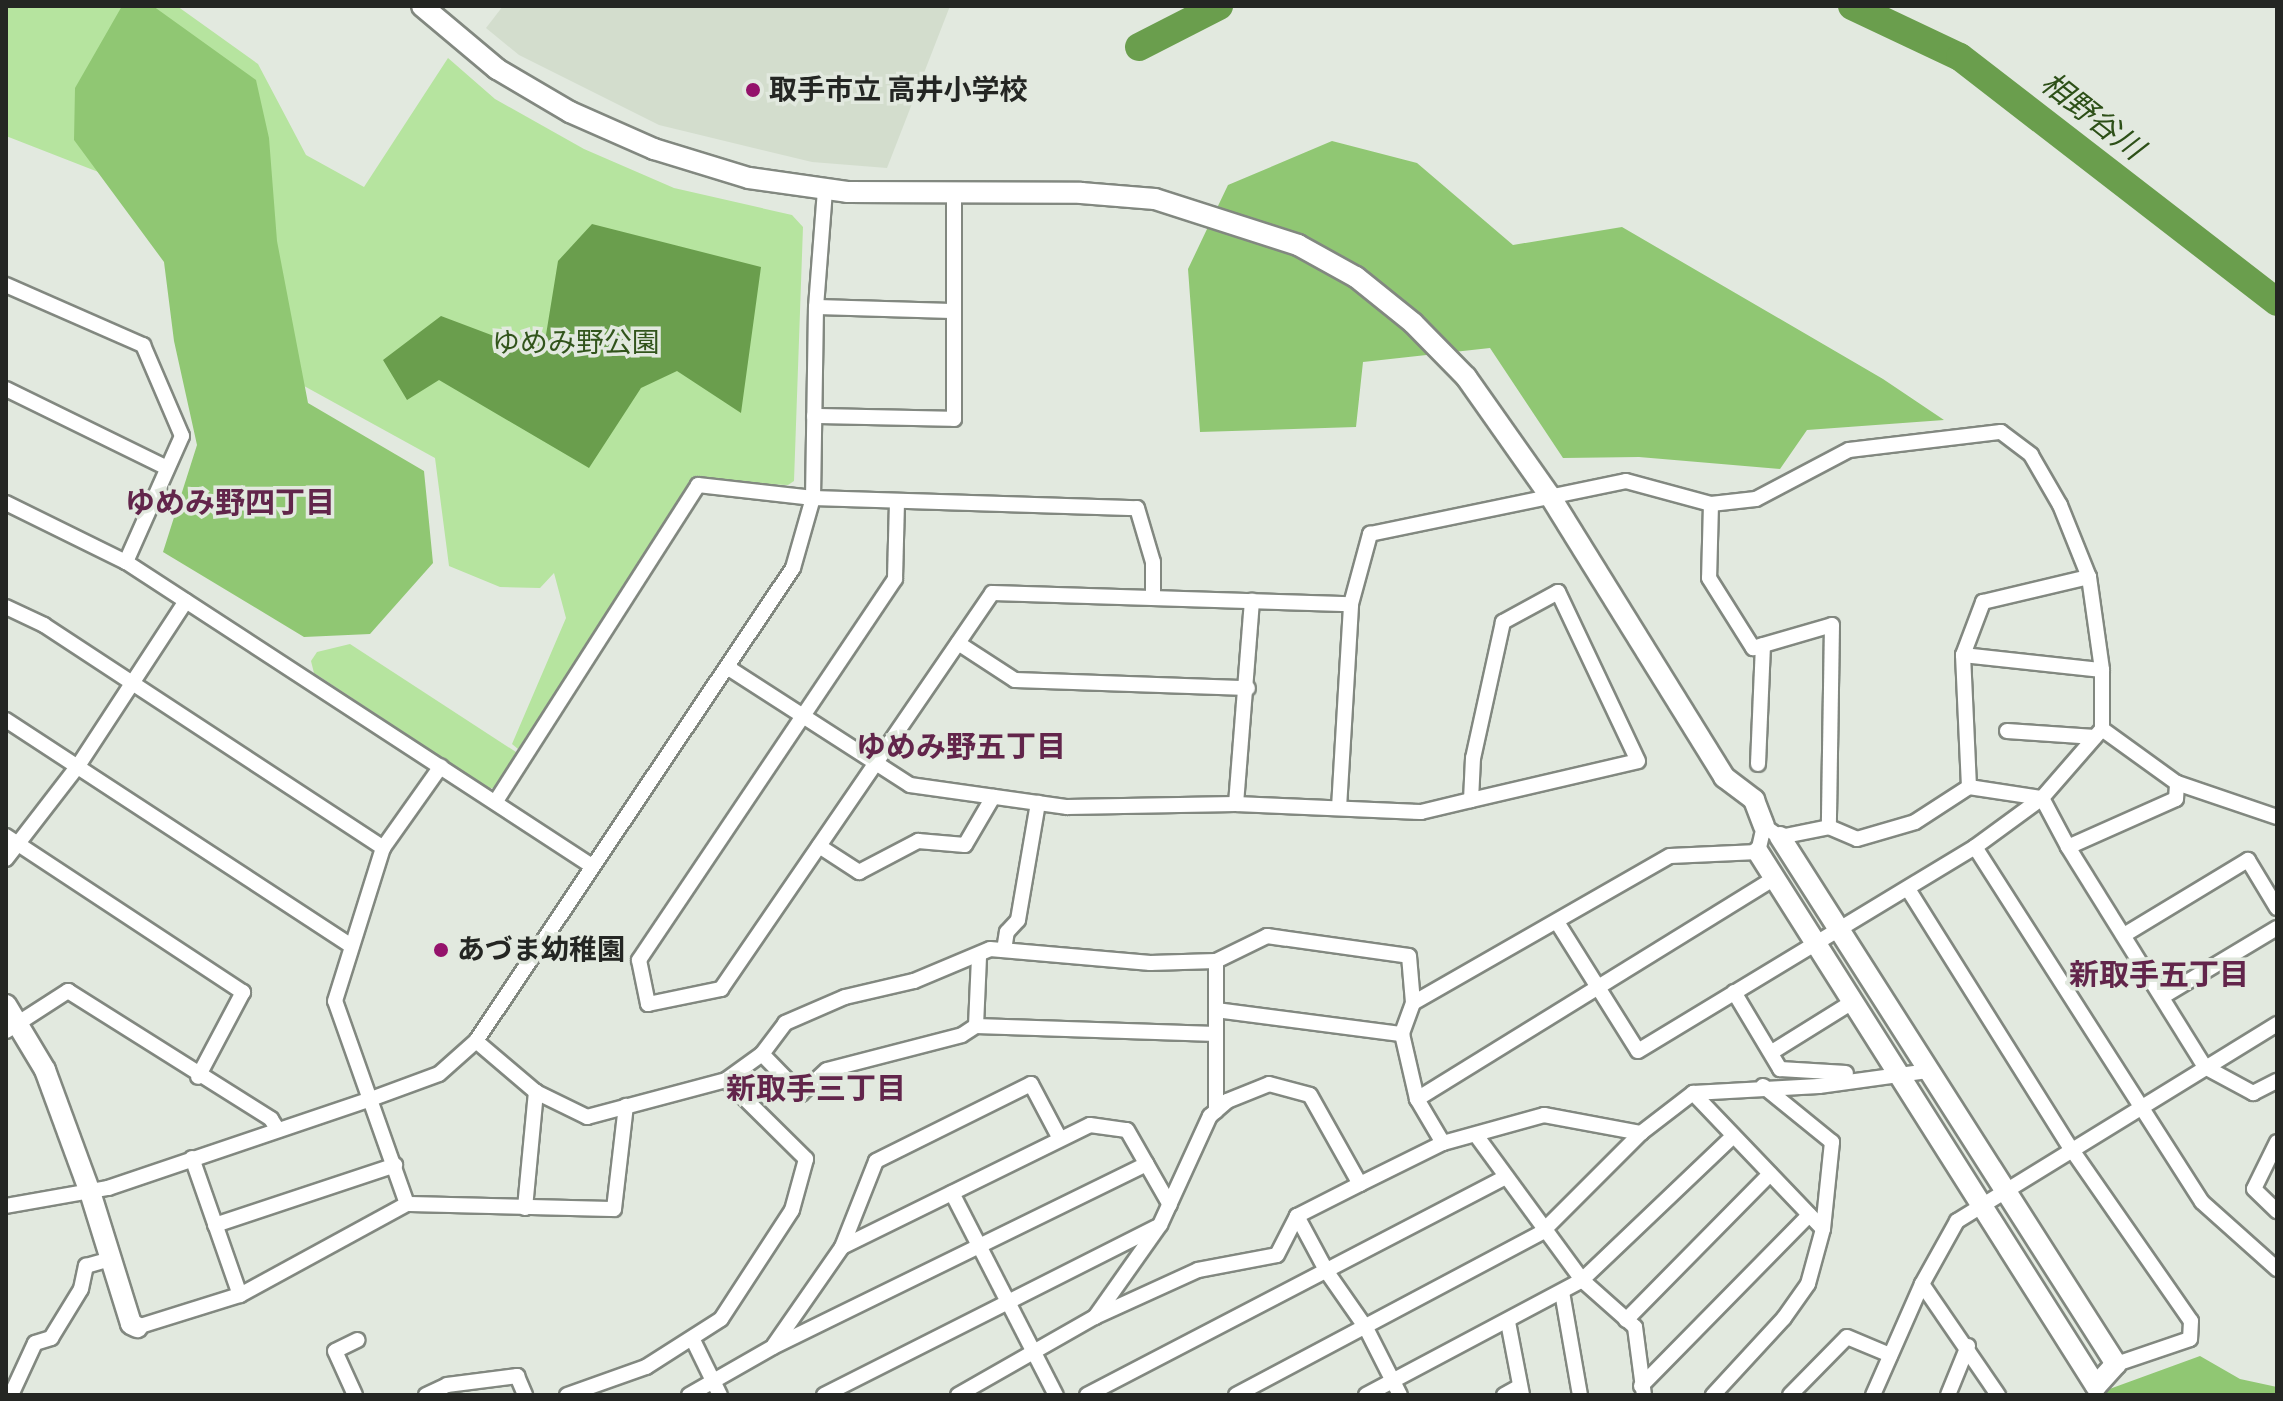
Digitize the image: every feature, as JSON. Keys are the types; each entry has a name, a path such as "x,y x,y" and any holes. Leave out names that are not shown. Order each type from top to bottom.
{"street":[{"path":"422,6 497,69 584,118 654,149 735,174 825,190 954,194 1081,193 1155,199 1298,245 1356,277 1413,323 1466,377 1550,496 1724,777 1754,800 2116,1364"},
{"path":"6,1206 90,1192 371,1099 439,1074 476,1041 793,568 813,498 816,307 825,190"},
{"path":"814,416 954,419 954,194"},
{"path":"6,285 143,345 182,436 126,562"},
{"path":"816,307 953,311"},
{"path":"6,389 167,468"},
{"path":"1339,808 1351,604 1370,534 1626,481 1711,504 1756,499 1849,450 2001,432 2031,455 2060,505 2089,577 2102,670 2098,733 2042,798 1975,847 1840,932 1638,1051 1557,922"},
{"path":"496,801 698,485 813,498 1137,508 1153,562 1153,598"},
{"path":"897,502 895,579 639,960 648,1004 721,989 992,593 1351,604"},
{"path":"6,503 126,562 592,866"},
{"path":"1711,504 1709,578 1753,648 1832,625 1829,827"},
{"path":"1969,787 1963,655 1983,602 2089,577"},
{"path":"727,667 910,785 1038,803 1236,804 1421,812 1638,761 1558,592 1503,622 1473,758 1471,800"},
{"path":"6,859 20,845 78,766 186,601"},
{"path":"1236,804 1248,688 1252,601"},
{"path":"6,607 44,625 383,848"},
{"path":"958,643 1015,680 1248,688"},
{"path":"1758,764 1763,645"},
{"path":"1963,655 2102,670"},
{"path":"6,720 352,946"},
{"path":"2007,731 2098,733 2177,783 2277,817"},
{"path":"407,1204 335,1001 383,848 441,766"},
{"path":"2068,847 2176,799 2177,783"},
{"path":"1758,852 1772,832 1829,827 1857,839 1915,822 1969,787 2042,798"},
{"path":"819,846 859,872 918,841 965,845 993,797"},
{"path":"2042,798 2068,847 2205,1067 2253,1093 2277,1081"},
{"path":"1004,950 1007,932 1018,920 1038,803"},
{"path":"6,836 243,992 198,1077"},
{"path":"1975,847 2202,1202 2277,1269"},
{"path":"1758,852 1984,1206 2092,1391 2116,1364 2190,1339 2191,1321 2072,1150 1908,889"},
{"path":"1413,1003 1670,856 1758,852"},
{"path":"2124,935 2248,860 2277,908"},
{"path":"1417,1099 1776,877"},
{"path":"2162,997 2277,928"},
{"path":"476,1041 536,1092 587,1117 726,1080 762,1054 785,1023 845,997 914,981 990,949 1150,963 1216,961 1267,936 1409,956 1413,1003 1402,1034 1417,1099 1443,1143"},
{"path":"976,1026 979,956"},
{"path":"1216,961 1216,1111"},
{"path":"13,1027 68,991 198,1077 271,1119 278,1130"},
{"path":"1734,992 1780,1069 1846,1073"},
{"path":"1772,1052 1854,1001"},
{"path":"6,1005 13,1027 45,1070 90,1192 131,1324 137,1327 240,1295 407,1204 614,1209 626,1106"},
{"path":"1216,1010 1402,1034"},
{"path":"1873,1395 1922,1284 1957,1221 2277,1024"},
{"path":"762,1054 801,1094 827,1070 962,1035 976,1026 1216,1034"},
{"path":"1236,1395 1542,1232 1641,1133 1693,1093 1929,1071"},
{"path":"567,1395 646,1367 693,1340 721,1319 792,1210 806,1159 726,1080"},
{"path":"773,1347 842,1247 876,1161 1031,1084 1060,1139"},
{"path":"1095,1317 1160,1225 1216,1111 1227,1101 1269,1084 1310,1095 1360,1184"},
{"path":"1713,1395 1784,1318 1808,1284 1823,1229 1832,1142 1763,1086"},
{"path":"525,1208 536,1092"},
{"path":"1693,1093 1823,1229"},
{"path":"958,1395 1034,1355 1095,1317 1198,1270 1277,1255 1297,1216 1443,1143 1544,1115 1641,1133"},
{"path":"842,1247 1090,1125 1127,1130 1170,1205"},
{"path":"1476,1135 1542,1232 1582,1280 1635,1327 1643,1390"},
{"path":"1366,1395 1582,1280 1733,1136"},
{"path":"2277,1142 2254,1189 2277,1211"},
{"path":"192,1158 240,1295"},
{"path":"689,1395 718,1389 773,1347 1147,1164"},
{"path":"215,1225 395,1165"},
{"path":"1626,1320 1770,1174"},
{"path":"1087,1395 1505,1177"},
{"path":"952,1193 1005,1303 1056,1395"},
{"path":"1643,1390 1809,1215"},
{"path":"1297,1216 1327,1272 1366,1328 1400,1395"},
{"path":"824,1395 1160,1225"},
{"path":"11,1395 35,1343 51,1338 81,1289 86,1266 110,1259"},
{"path":"1922,1284 1968,1346 1998,1395"},
{"path":"1562,1292 1580,1395"},
{"path":"1504,1395 1521,1390 1508,1322"},
{"path":"1790,1395 1847,1337 1890,1355"},
{"path":"355,1395 335,1351 358,1340"},
{"path":"693,1340 718,1389"},
{"path":"1948,1395 1968,1346"},
{"path":"426,1395 447,1385 517,1376 525,1395"}],"shaded area":[{"path":"122,6 153,6 256,80 269,138 277,241 308,403 424,471 433,563 370,634 304,637 163,552 197,445 174,341 164,262 74,140 75,88"},
{"name":"取手市立 高井小学校","path":"503,6 950,6 887,168 812,162 659,125 519,55 486,28"},
{"path":"1332,141 1417,163 1513,245 1622,227 1883,379 1944,420 1807,430 1780,469 1639,457 1563,458 1490,348 1363,362 1356,427 1200,432 1188,269 1228,185"},
{"path":"592,224 761,267 741,413 677,371 641,388 589,468 439,380 407,400 383,360 441,316 494,336 545,341 558,261"},
{"path":"2200,1356 2240,1379 2277,1387 2277,1395 2093,1395"}],"green space":[{"name":"ゆめみ野公園","path":"6,6 177,6 258,64 306,155 364,187 448,58 495,99 584,149 674,188 792,215 803,227 794,481 788,485 694,481 518,749 512,744 566,618 554,573 540,588 500,587 449,566 435,458 295,381 124,182 6,136"},
{"path":"350,644 519,754 496,788 489,788 314,673 311,661 317,652"}],"waterway":[{"name":"相野谷川","path":"1139,47 1219,6"},
{"name":"相野谷川","path":"1852,6 1960,57 2277,302"}],"place":[{"name":"取手市立 高井小学校","path":"753,90"},
{"name":"あづま幼稚園","path":"441,950"}],"district":[{"name":"ゆめみ野四丁目","path":"230,503"},
{"name":"ゆめみ野五丁目","path":"961,747"},
{"name":"新取手五丁目","path":"2159,975"},
{"name":"新取手三丁目","path":"816,1089"}]}
